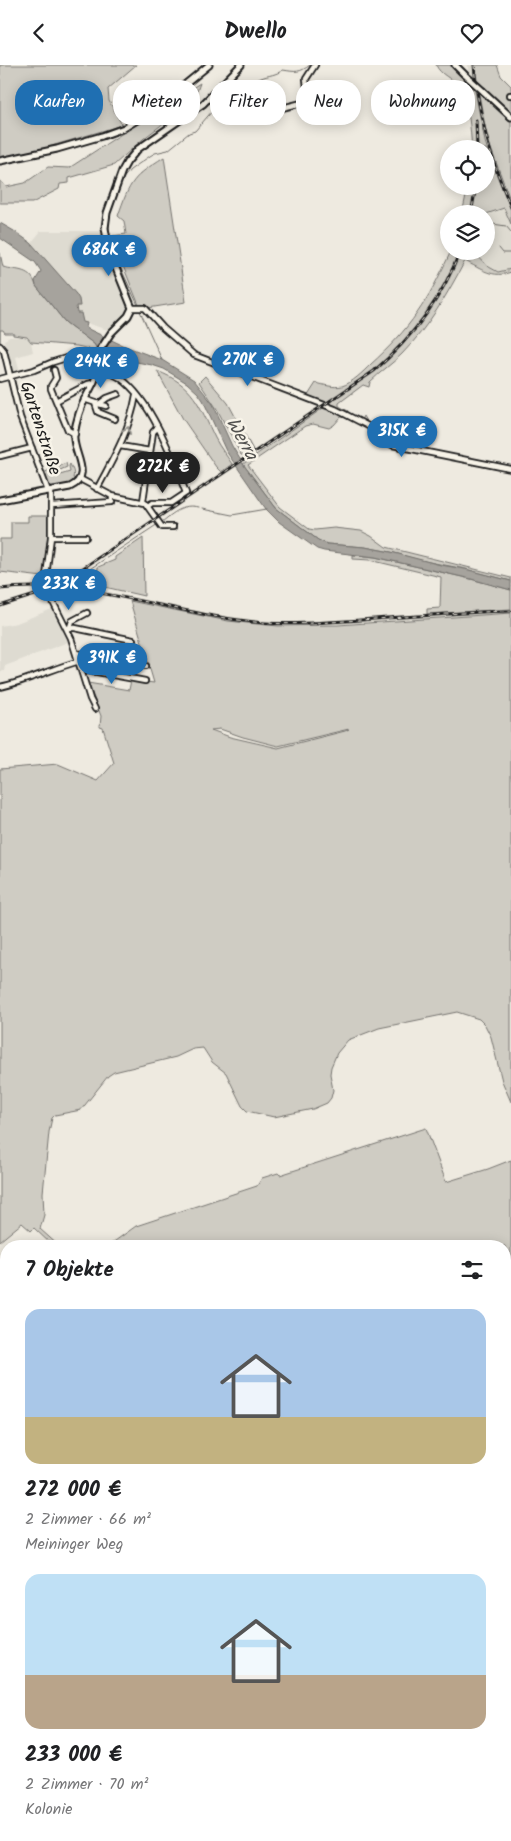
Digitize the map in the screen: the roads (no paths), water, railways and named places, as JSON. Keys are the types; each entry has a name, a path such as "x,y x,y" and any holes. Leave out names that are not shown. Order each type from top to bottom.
{"main road":[{"path":"0,161 76,144 102,137 124,128 155,109 209,65"},
{"path":"0,500 70,487 80,479 81,469 75,434 84,399 93,383 99,366 96,360 97,354 109,336 136,307 112,258 105,232 107,213 122,171 127,161 138,149 202,104 241,65"},
{"path":"455,65 511,117"}],"street":[{"path":"286,107 306,102 308,97 306,79 315,65"},
{"path":"136,307 145,307 163,328 200,358 341,411 370,427 392,445 511,469"},
{"name":"Gartenstraße","path":"0,346 4,351 20,417 50,490 52,506 51,537 46,576 47,591 68,628"},
{"path":"0,379 34,370 66,358 99,366 121,379 136,395 164,436 186,493 171,503 152,503 148,506"},
{"path":"54,371 56,378 51,389 68,429 75,434"},
{"path":"56,401 93,383"},
{"path":"97,403 118,394"},
{"path":"97,489 130,423 136,395"},
{"path":"84,399 106,406"},
{"path":"97,403 98,412 115,419"},
{"path":"142,501 150,451 154,432 157,428"},
{"path":"120,446 150,451"},
{"path":"0,456 32,447"},
{"path":"80,479 112,496 142,501 148,506 162,527 173,527"},
{"path":"52,506 112,502 112,496"},
{"path":"51,537 86,537"},
{"path":"87,613 72,621 68,628 90,699 96,709"},
{"path":"68,628 133,641"},
{"path":"76,653 146,666"},
{"path":"0,687 20,682 56,667 79,661"},
{"path":"81,669 145,681"}],"waterway":[{"path":"138,305 116,258 109,234 109,217 121,181 130,170 150,156 168,150 189,133 195,131 214,109 220,105 230,103 252,83 283,70 297,71 310,65"},
{"path":"495,224 506,226 511,232"},
{"path":"499,248 503,253 511,253"},
{"path":"139,309 162,360"},
{"path":"162,522 183,508 198,508"},
{"path":"202,509 232,515 267,509"},
{"path":"75,584 76,578 158,524"}],"railway":[{"path":"474,65 482,120 497,172 511,207"},
{"path":"476,120 477,140"},
{"path":"473,205 474,195"},
{"path":"0,606 35,595 67,579 374,371 401,345 424,317 435,301 456,260"},
{"path":"0,589 34,587 100,593 232,619 277,624 511,611"}],"water label":[{"name":"Werra","path":"243,438"}]}
